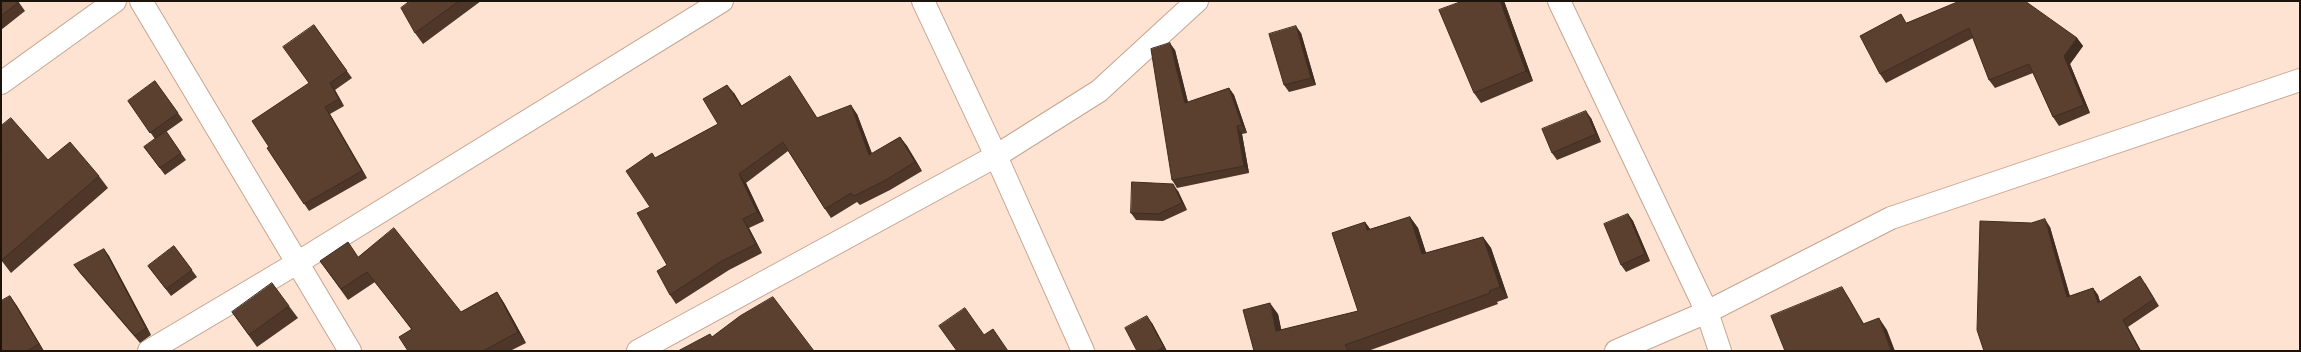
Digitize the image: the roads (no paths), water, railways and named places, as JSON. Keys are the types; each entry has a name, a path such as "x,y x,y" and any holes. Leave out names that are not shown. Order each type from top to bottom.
{"street":[{"path":"1,83 115,1"},
{"path":"141,1 350,351"},
{"path":"149,351 297,263 722,1"},
{"path":"923,1 996,156 1082,351"},
{"path":"638,351 996,156 1099,91 1197,1"},
{"path":"1559,1 1708,312 1720,351"},
{"path":"1616,351 1708,312 1892,218 2300,80"}]}
